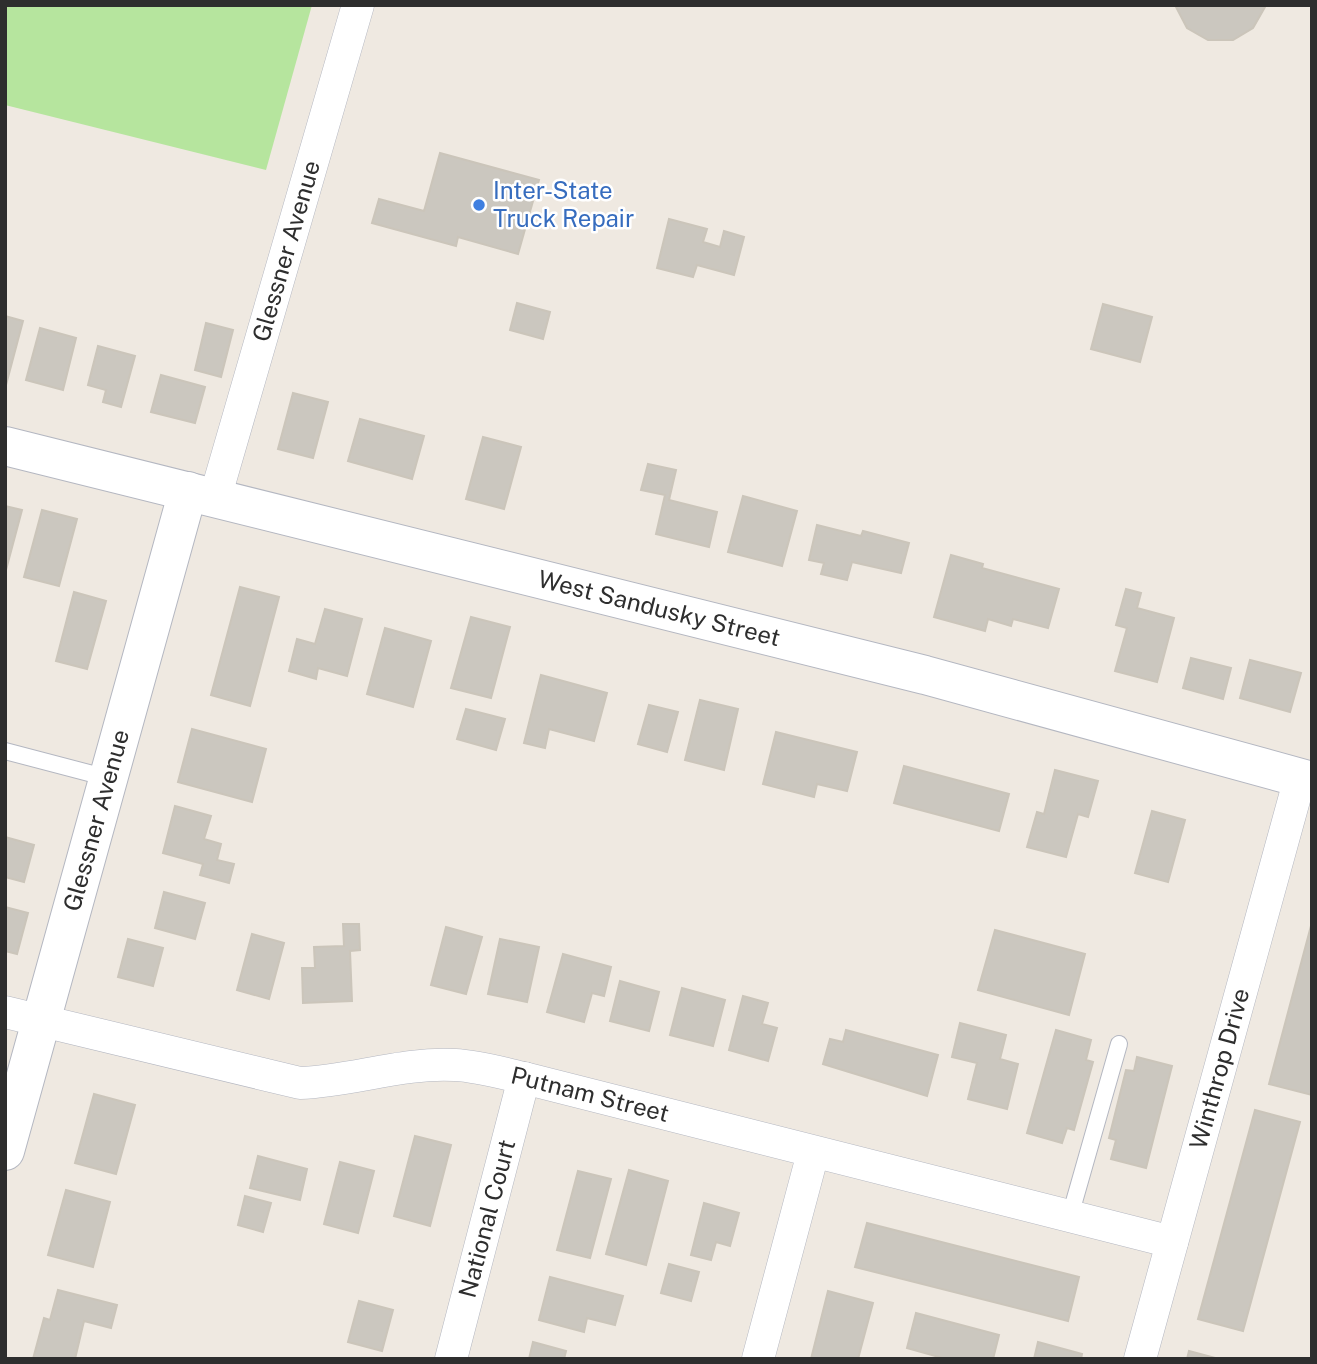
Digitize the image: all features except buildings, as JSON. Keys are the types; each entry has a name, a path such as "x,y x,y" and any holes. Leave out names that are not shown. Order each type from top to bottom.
{"street":[{"name":"Glessner Avenue","path":"5,1151 109,778 358,5"},
{"name":"West Sandusky Street","path":"5,446 912,672 1306,780"},
{"name":"Winthrop Drive","path":"1140,1359 1306,780"},
{"name":"Putnam Street","path":"5,1012 300,1083 333,1082 436,1065 457,1065 524,1078 1172,1242"},
{"name":"National Court","path":"451,1359 524,1078"},
{"path":"758,1359 813,1153"}],"lane":[{"path":"5,751 109,778"},
{"path":"1070,1216 1119,1044"}],"green space":[{"path":"5,5 312,5 266,170 5,105"}],"place":[{"name":"Inter-State Truck Repair","path":"479,205"}]}
